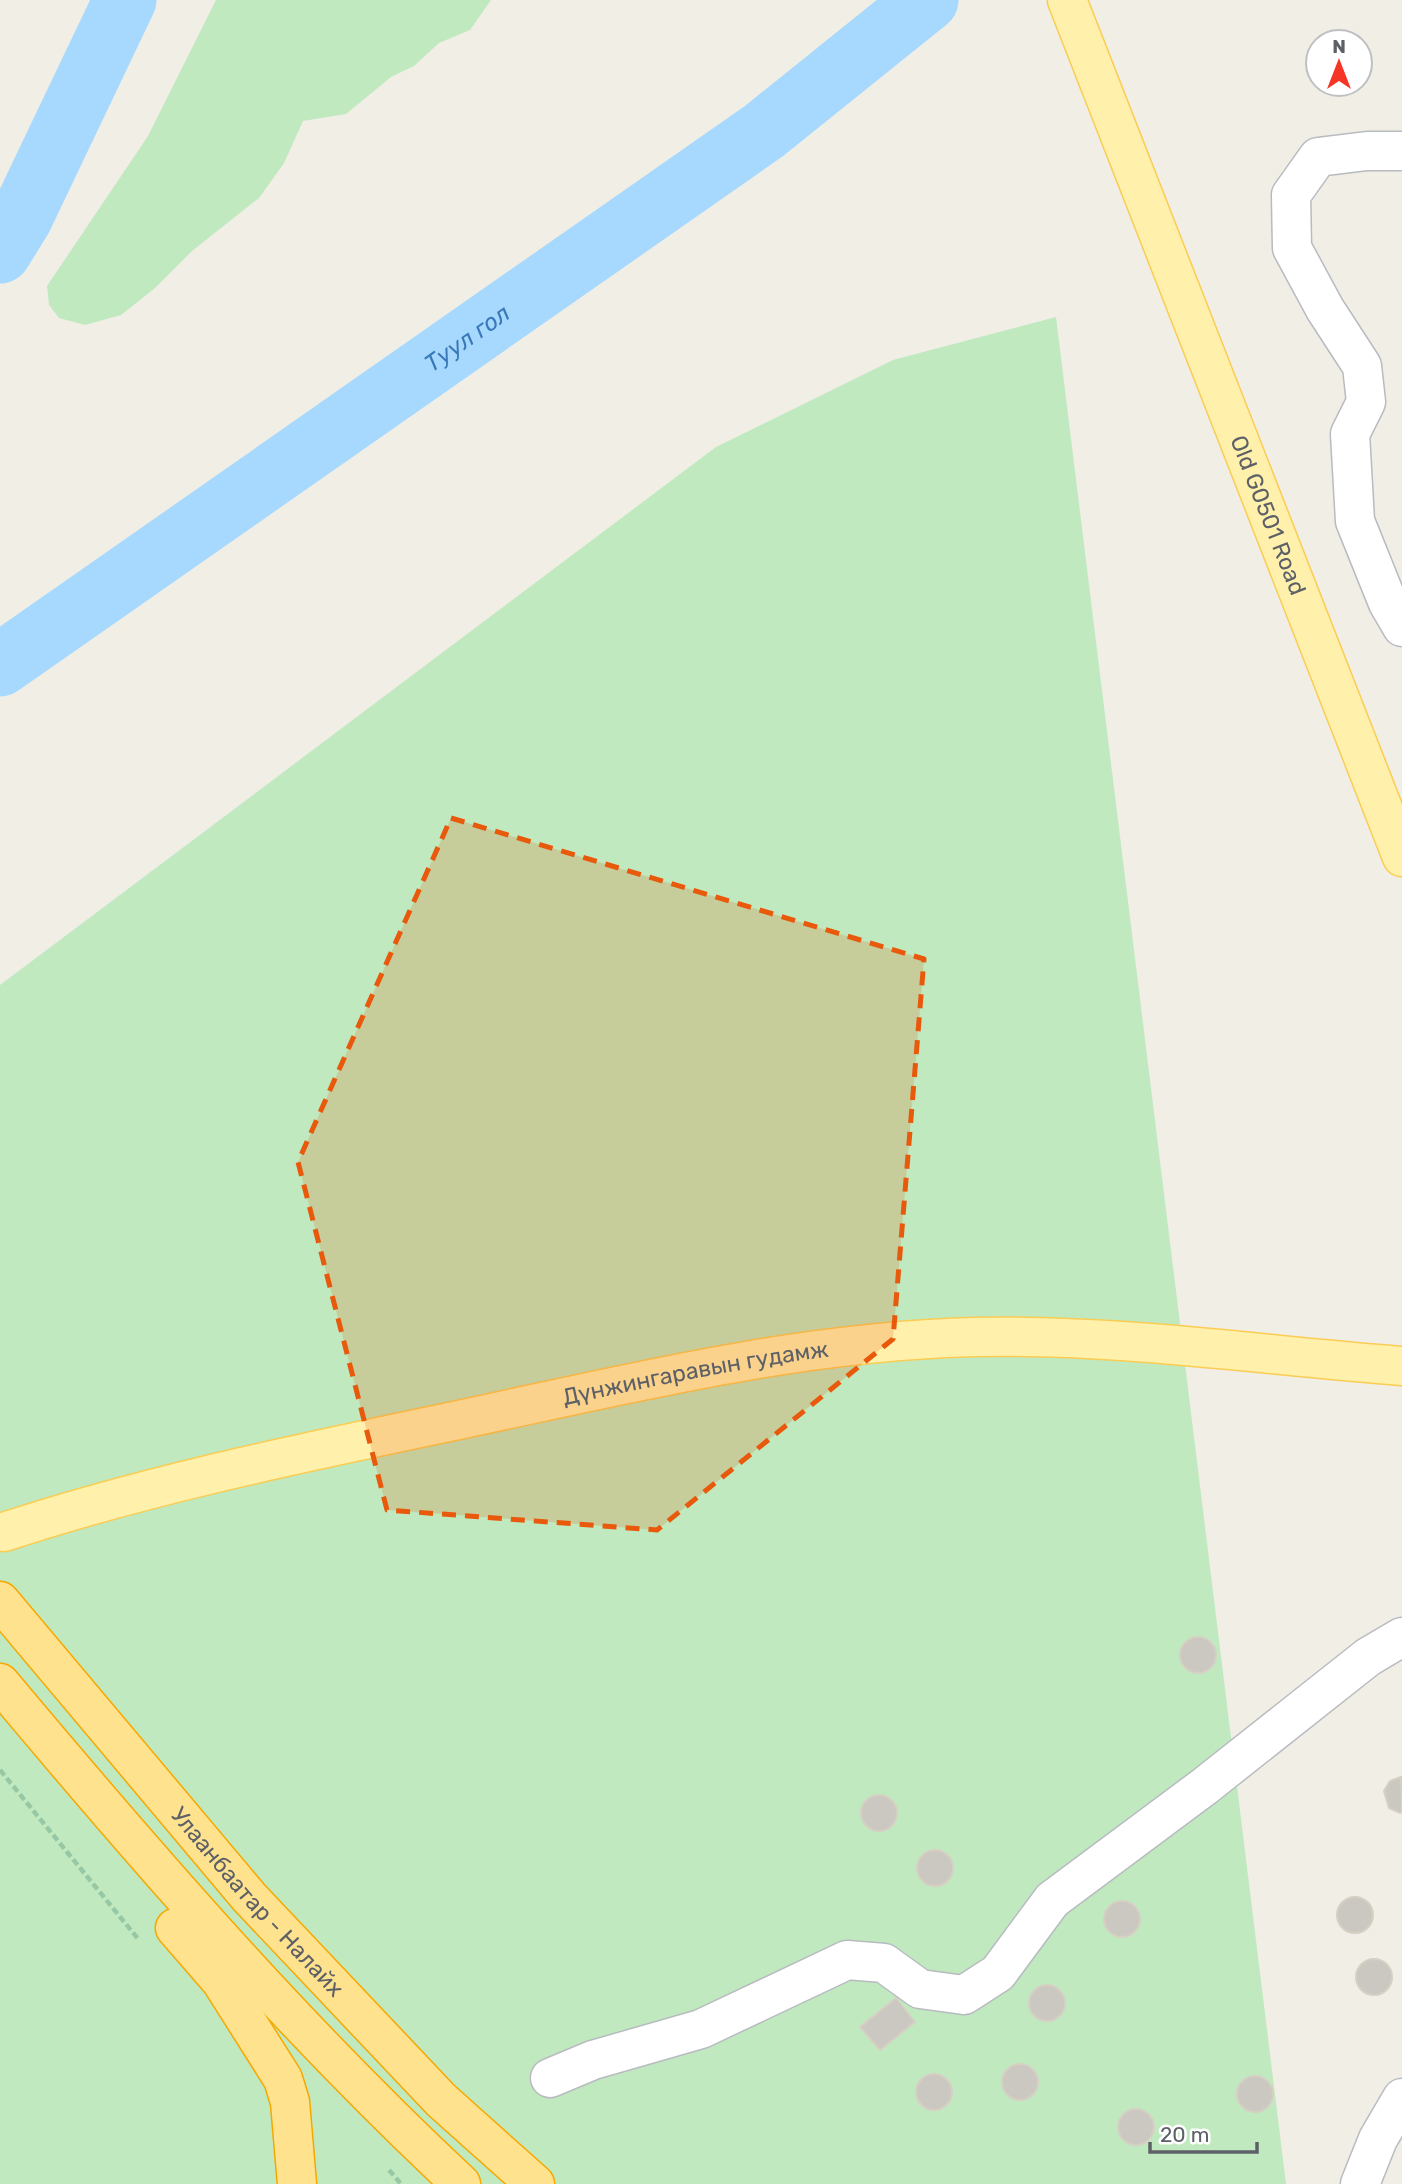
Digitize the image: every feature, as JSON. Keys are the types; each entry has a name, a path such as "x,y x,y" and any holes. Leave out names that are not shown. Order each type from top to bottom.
{"highway":[{"name":"Улаанбаатар - Налайх","path":"0,1601 249,1897 441,2100 535,2184"},
{"path":"0,1683 146,1857 268,1993 373,2102 461,2184"},
{"path":"0,1716 68,1805 220,1981 276,2069 290,2102 297,2184"}],"main road":[{"name":"Old G0501 Road","path":"1067,0 1133,175 1402,857"},
{"name":"Дүнжингаравын гудамж","path":"4,1532 137,1493 329,1446 716,1365 884,1341 1049,1337 1402,1366"}],"street":[{"path":"1402,151 1367,151 1318,157 1291,195 1292,248 1325,309 1362,366 1366,402 1350,435 1355,521 1388,603 1402,627"},
{"path":"550,2078 593,2060 701,2029 847,1960 884,1963 920,1989 964,1995 998,1973 1052,1900 1205,1786 1368,1657 1402,1636"},
{"path":"1360,2184 1378,2139 1402,2098"}],"highlighted area":[{"path":"451,818 924,959 893,1339 657,1530 387,1510 298,1162"}],"green space":[{"path":"216,0 491,0 470,30 439,43 414,66 391,77 346,114 303,121 284,163 259,198 192,251 155,288 121,315 85,325 59,318 49,305 47,286 148,136"},
{"path":"1056,317 1286,2184 0,2184 0,985 716,447 893,360"}],"building":[{"path":"1198,1637 1211,1642 1216,1655 1211,1668 1198,1673 1185,1668 1180,1655 1185,1642"},
{"path":"1401,1777 1400,1813 1389,1808 1384,1791 1390,1781"},
{"path":"879,1795 892,1800 897,1813 892,1826 879,1831 866,1826 861,1813 866,1800"},
{"path":"935,1850 948,1855 953,1868 948,1881 935,1886 922,1881 917,1868 922,1855"},
{"path":"1355,1897 1368,1902 1373,1915 1368,1928 1355,1933 1342,1928 1337,1915 1342,1902"},
{"path":"1122,1901 1135,1906 1140,1919 1135,1932 1122,1937 1109,1932 1104,1919 1109,1906"},
{"path":"1374,1959 1387,1964 1392,1977 1387,1990 1374,1995 1361,1990 1356,1977 1361,1964"},
{"path":"1047,1985 1060,1990 1065,2003 1060,2016 1047,2021 1034,2016 1029,2003 1034,1990"},
{"path":"896,1998 915,2022 880,2050 860,2027"},
{"path":"1020,2064 1033,2069 1038,2082 1033,2095 1020,2100 1007,2095 1002,2082 1007,2069"},
{"path":"934,2074 947,2079 952,2092 947,2105 934,2110 921,2105 916,2092 921,2079"},
{"path":"1255,2076 1268,2081 1273,2094 1268,2107 1255,2112 1242,2107 1237,2094 1242,2081"},
{"path":"1136,2109 1149,2114 1154,2127 1149,2140 1136,2145 1123,2140 1118,2127 1123,2114"}],"waterway":[{"name":"Туул гол","path":"0,252 21,218 125,0"},
{"name":"Туул гол","path":"0,665 764,131 927,0"}]}
